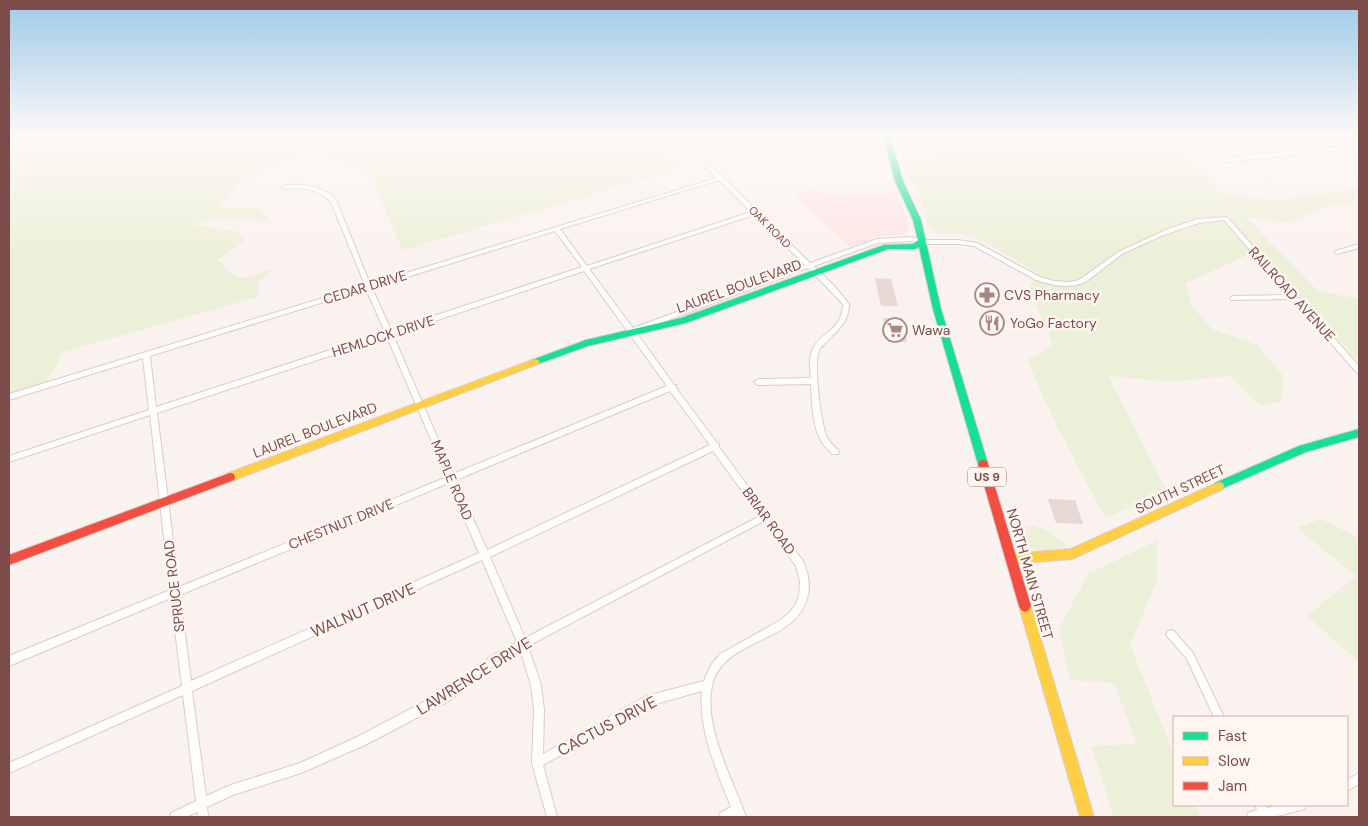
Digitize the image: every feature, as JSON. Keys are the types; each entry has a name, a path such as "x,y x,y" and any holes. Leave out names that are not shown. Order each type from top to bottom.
{"main road":[{"name":"NORTH MAIN STREET","path":"899,177 919,229 920,242 931,275 937,309 1087,817"},
{"name":"LAUREL BOULEVARD","path":"9,560 571,348 632,331 683,321 850,256 887,247 915,246 920,242"},
{"name":"SOUTH STREET","path":"1011,559 1072,554 1303,449 1359,433"}],"street":[{"name":"OAK ROAD","path":"721,178 846,304 840,324 821,343 815,352 814,381"},
{"name":"CEDAR DRIVE","path":"9,397 721,178"},
{"name":"MAPLE ROAD","path":"284,187 301,186 321,191 330,196 334,201 368,286 523,644 536,685 539,710 537,763 552,817"},
{"name":"HEMLOCK DRIVE","path":"9,458 756,212"},
{"name":"LAUREL BOULEVARD","path":"920,242 975,244 1034,277 1050,282 1070,284 1084,281 1120,253 1190,224 1225,218"},
{"name":"RAILROAD AVENUE","path":"1225,218 1359,370"},
{"name":"BRIAR ROAD","path":"557,229 800,564 804,577 805,596 794,614 782,625 720,659 707,685 705,705 718,756 740,813"},
{"path":"1337,252 1359,246"},
{"path":"1233,298 1295,297"},
{"name":"SPRUCE ROAD","path":"146,355 186,689 204,817"},
{"path":"758,382 814,381 823,437 835,452"},
{"name":"CHESTNUT DRIVE","path":"9,661 673,387"},
{"name":"WALNUT DRIVE","path":"9,768 484,555 716,446"},
{"name":"LAWRENCE DRIVE","path":"175,817 239,787 300,768 360,741 445,697 496,658 765,517"},
{"path":"1171,634 1190,656 1219,716"},
{"name":"CACTUS DRIVE","path":"537,763 650,700 707,685"},
{"path":"1348,785 1359,778"},
{"path":"1252,817 1262,810 1293,806"},
{"path":"724,817 740,813"}],"shaded area":[{"path":"816,189 823,195 897,193 909,230 905,235 876,237 850,247 794,196"}],"green space":[{"path":"9,177 244,177 218,208 256,207 271,221 211,218 195,225 238,232 244,242 217,260 239,279 274,269 258,283 258,297 63,352 46,384 9,395"},
{"path":"373,177 653,177 403,250 380,199"},
{"path":"911,177 1207,177 1224,196 1278,200 1359,188 1359,200 1324,208 1289,222 1247,218 1318,291 1359,299 1359,362 1258,250 1186,283 1191,305 1212,329 1257,345 1283,376 1281,401 1261,406 1230,376 1169,382 1108,376 1167,491 1105,518 1053,418 1027,360 1053,345 1029,288 1038,273 983,241 964,234 934,233 928,224"},
{"path":"1321,519 1359,538 1359,662 1307,616 1356,576 1297,528"},
{"path":"1014,524 1020,528 1024,526 1028,528 1030,525 1045,530 1065,544 1065,547 1042,550 1025,547 1020,544"},
{"path":"1158,540 1157,580 1130,645 1173,752 1173,806 1195,806 1200,817 1114,817 1091,746 1137,744 1114,683 1070,680 1059,629 1089,572"}],"building":[{"name":"Wawa","path":"875,278 891,279 898,306 881,306"},
{"name":"Wawa","path":"883,318 902,318 907,342 888,342"},
{"path":"1048,499 1075,500 1083,524 1056,523"}],"traffic: fast":[{"path":"898,177 917,220 937,309 983,464"},
{"path":"535,362 586,343 683,321 887,247 915,246 920,242"},
{"path":"1219,486 1303,449 1359,433"}],"traffic: slow":[{"path":"230,477 535,362"},
{"path":"1011,559 1072,554 1219,486"},
{"path":"1025,606 1087,817"}],"traffic: jam":[{"path":"983,464 1025,606"},
{"path":"9,560 230,477"}],"place":[{"name":"CVS Pharmacy","path":"987,295"},
{"name":"YoGo Factory","path":"992,323"},
{"name":"Wawa","path":"895,330"}]}
